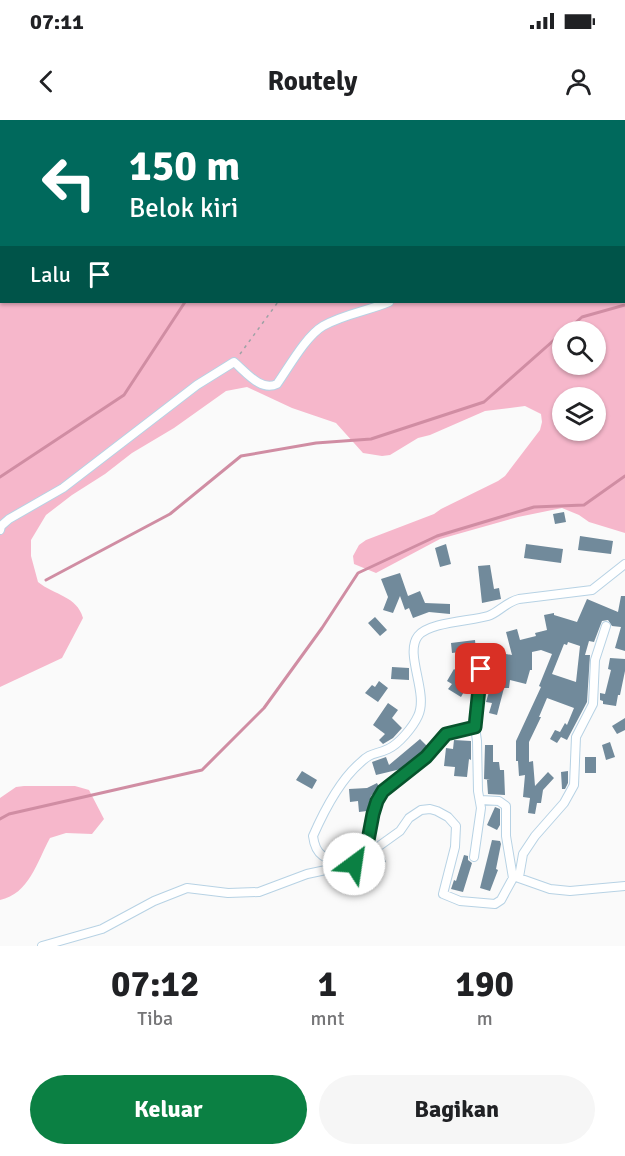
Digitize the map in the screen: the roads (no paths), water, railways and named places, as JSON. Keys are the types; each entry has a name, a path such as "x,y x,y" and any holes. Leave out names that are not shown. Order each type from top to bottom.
{"street":[{"path":"0,530 9,519 63,488 197,385 234,362 264,386 270,387 277,384 304,346 321,327 338,318 386,303"},
{"path":"354,864 324,858 317,851 313,836 334,795 358,764 373,753 388,749 418,717 421,710 420,690 414,647 417,636 427,629 490,616 509,602 519,598 592,590 625,564"},
{"path":"42,946 102,929 154,901 187,888 228,893 259,892 307,874 354,864 400,831 409,818 421,810 430,809 448,817 456,826 455,847 443,894 460,901 492,905 501,900 516,877 523,854 535,836 564,803 574,784 576,737 593,704 595,660 606,626"},
{"path":"474,857 480,800 475,727 481,669"},
{"path":"365,856 373,814 383,791 426,757 446,734 475,727"},
{"path":"480,800 499,801 506,806 506,836 516,877"},
{"path":"516,877 538,886 570,891 625,886"}],"waterway":[{"path":"0,477 124,395 184,303"},
{"path":"577,321 582,317 625,305"},
{"path":"46,580 170,514 241,456 316,443 371,439 484,402 552,342"},
{"path":"0,819 9,814 202,770 264,708 322,628 358,573 437,536 534,507 584,505 625,476"}]}
